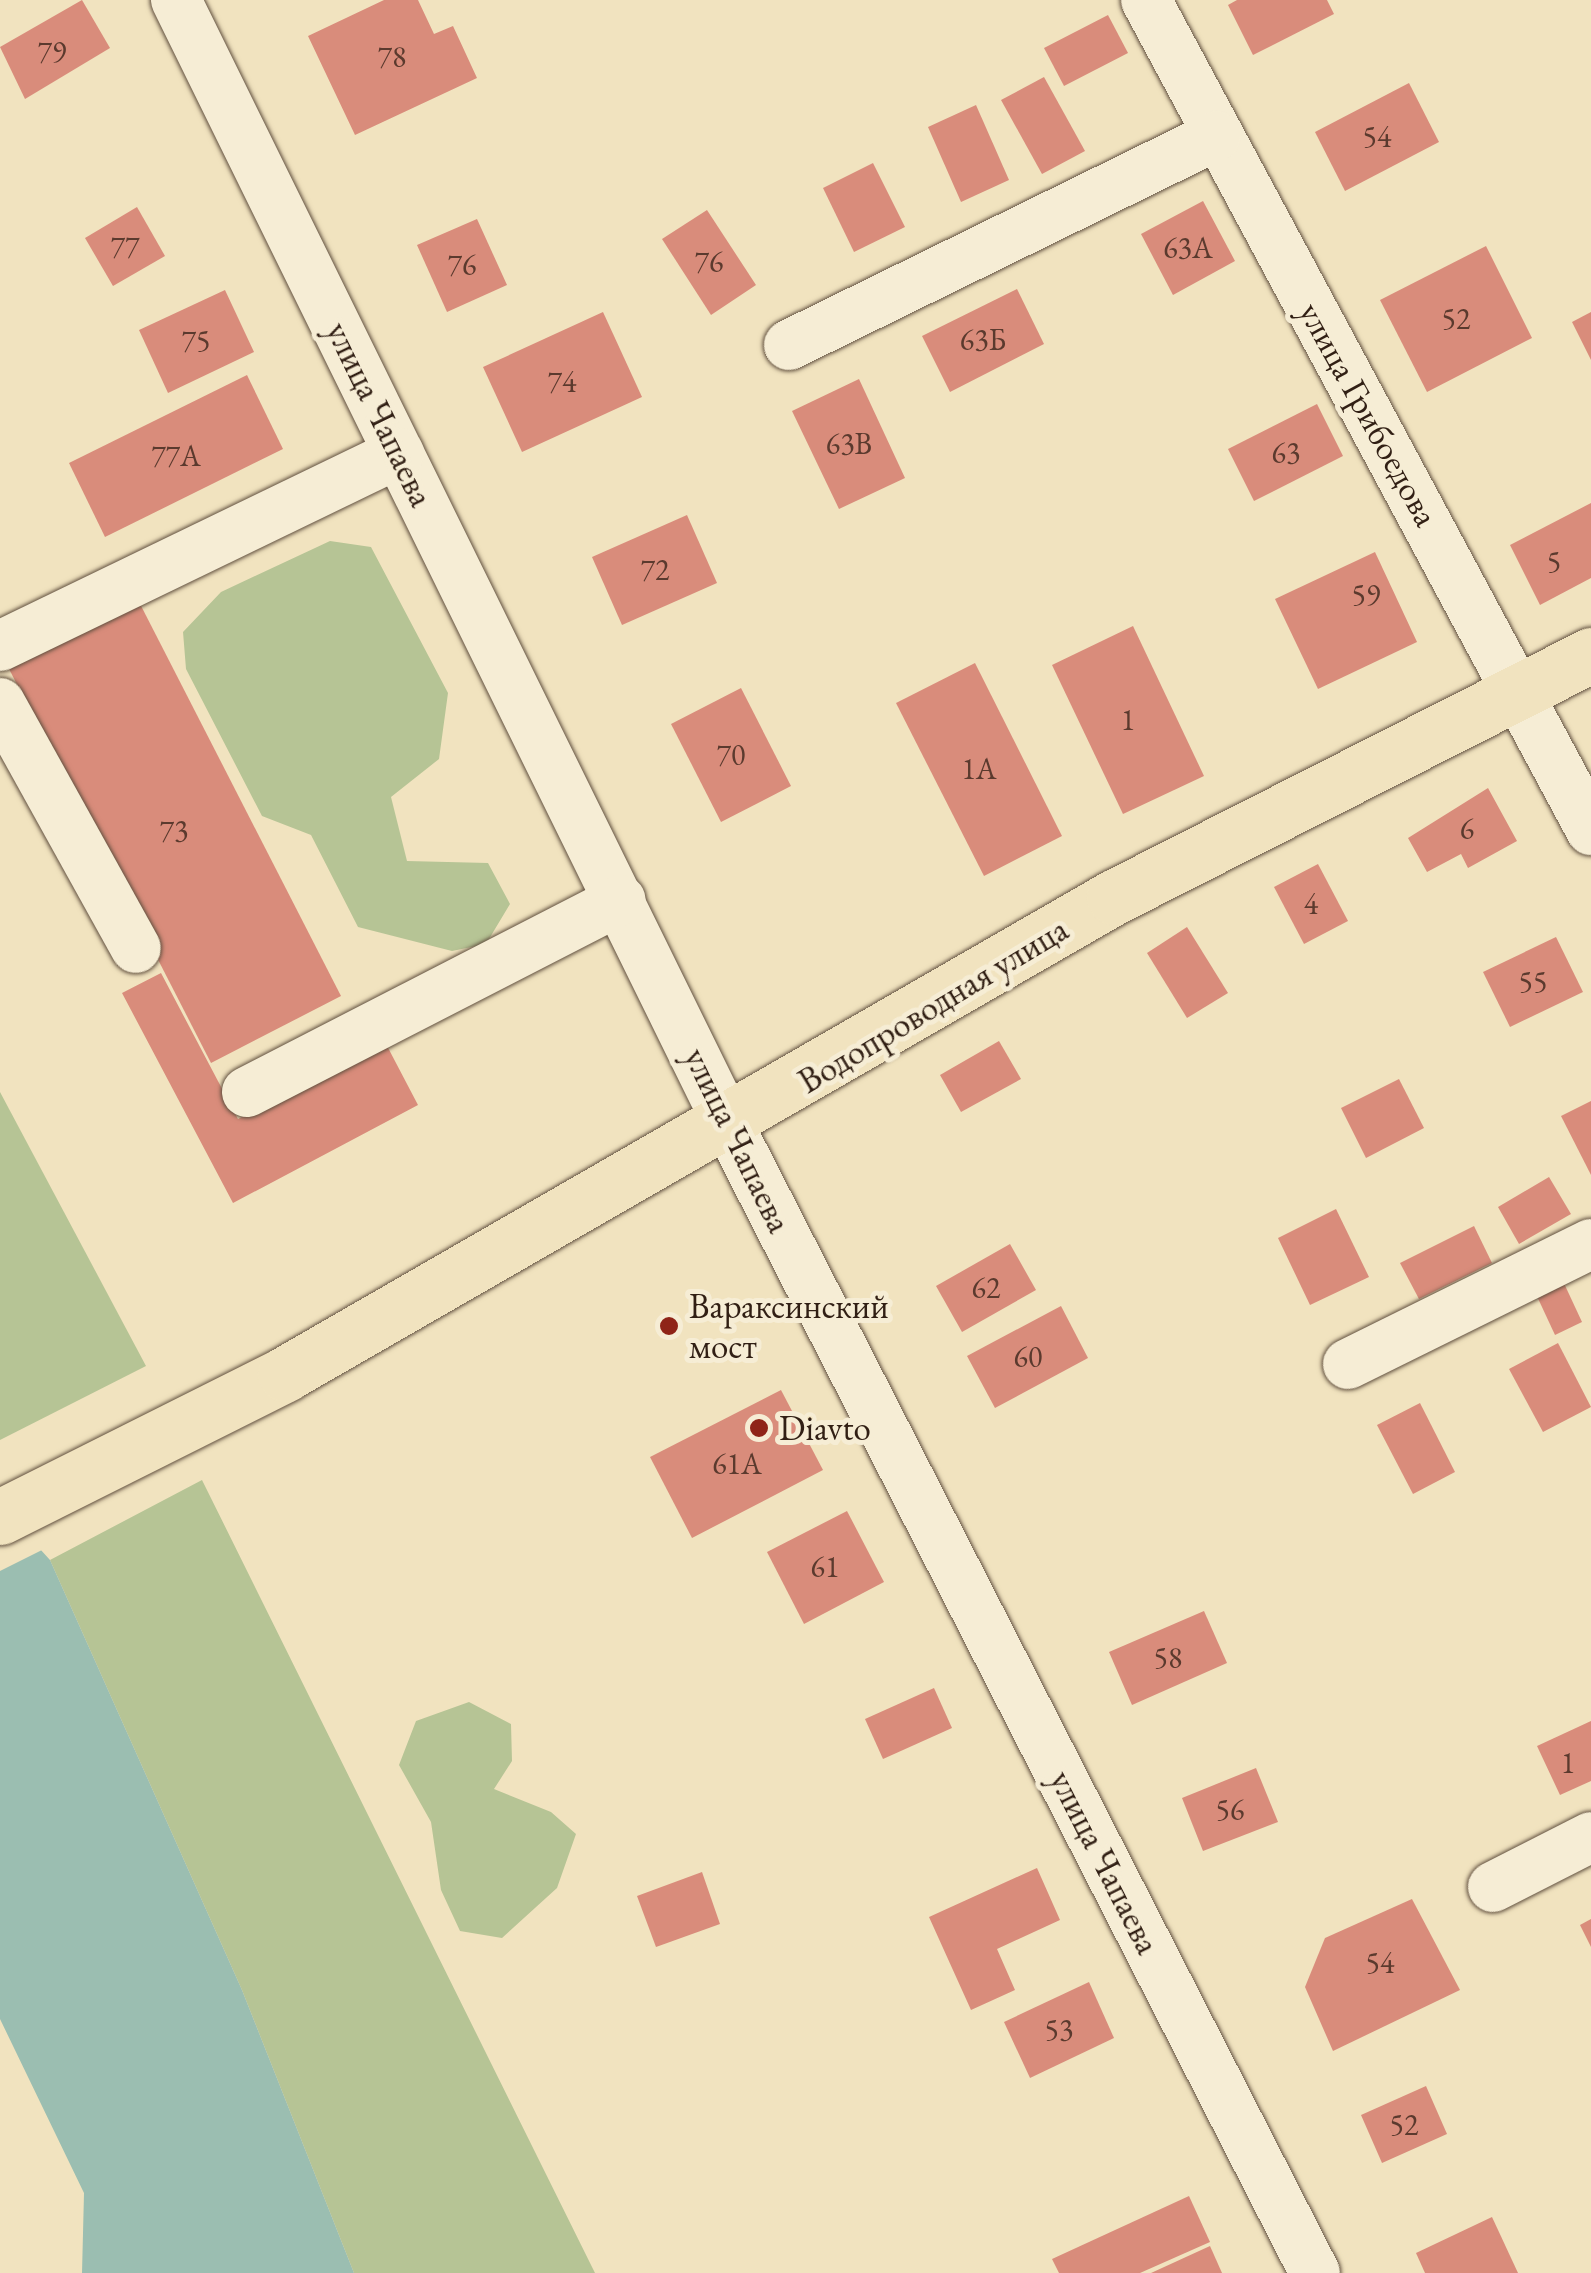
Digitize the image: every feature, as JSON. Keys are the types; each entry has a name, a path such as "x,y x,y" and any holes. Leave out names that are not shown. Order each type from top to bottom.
{"main road":[{"name":"Водопроводная улица","path":"0,1518 285,1374 729,1126 1114,897 1591,655"}],"street":[{"name":"улица Чапаева","path":"176,0 622,900 729,1126 1314,2273"},
{"name":"улица Грибоедова","path":"1146,0 1215,136 1523,689 1591,830"},
{"path":"789,345 1215,136"},
{"path":"0,646 399,453"},
{"path":"0,703 136,948"},
{"path":"247,1092 622,900"},
{"path":"1348,1364 1591,1244"},
{"path":"1493,1887 1591,1837"}],"green space":[{"path":"330,541 371,547 448,693 439,759 391,797 407,861 488,863 510,904 486,944 452,951 358,927 311,835 262,816 186,669 183,632 221,592"},
{"path":"0,1092 146,1366 0,1440"},
{"path":"202,1480 595,2273 354,2273 242,1990 50,1560"},
{"path":"469,1702 511,1724 512,1761 494,1789 551,1812 576,1834 557,1888 502,1938 460,1931 441,1890 431,1822 399,1765 416,1721"}],"shaded area":[{"path":"0,1505 50,1560 242,1990 354,2273 82,2273 84,2193 0,2019"}],"pier":[{"path":"0,1500 46,1548 0,1571"}],"building":[{"path":"82,0 110,48 25,99 0,47"},
{"path":"384,0 418,0 434,34 453,26 477,78 355,135 308,36"},
{"path":"1237,0 1327,0 1334,14 1253,55 1228,5"},
{"path":"1108,15 1128,53 1064,86 1044,48"},
{"path":"1044,77 1085,151 1042,174 1001,100"},
{"path":"1409,83 1439,142 1345,191 1315,132"},
{"path":"976,105 1009,180 961,202 928,127"},
{"path":"873,163 905,227 854,252 823,188"},
{"path":"1203,201 1235,261 1173,295 1141,234"},
{"path":"137,207 165,256 113,286 85,238"},
{"path":"707,210 756,285 711,315 662,239"},
{"path":"477,219 507,285 447,312 417,245"},
{"path":"1486,246 1532,338 1427,392 1380,300"},
{"path":"1017,289 1044,344 950,392 922,336"},
{"path":"225,290 254,352 168,393 139,330"},
{"path":"603,312 642,397 522,452 483,367"},
{"path":"1591,312 1591,360 1572,322"},
{"path":"247,375 283,449 105,537 69,463"},
{"path":"859,379 905,478 839,509 792,411"},
{"path":"1317,404 1343,456 1254,501 1228,449"},
{"path":"1591,503 1591,578 1540,605 1510,545"},
{"path":"687,515 717,583 622,625 592,557"},
{"path":"1375,552 1417,642 1318,689 1275,599"},
{"path":"137,598 341,996 211,1063 7,665"},
{"path":"1133,626 1204,776 1123,814 1052,665"},
{"path":"975,663 1062,836 984,876 896,703"},
{"path":"741,688 791,786 721,822 671,724"},
{"path":"1488,788 1517,841 1468,868 1461,854 1427,872 1408,838"},
{"path":"1318,864 1348,921 1304,944 1274,887"},
{"path":"1187,927 1228,993 1187,1018 1147,953"},
{"path":"1556,937 1583,992 1510,1027 1483,972"},
{"path":"161,973 238,1119 385,1042 418,1105 233,1203 122,993"},
{"path":"999,1041 1021,1079 961,1112 940,1075"},
{"path":"1399,1079 1424,1128 1366,1158 1341,1108"},
{"path":"1591,1101 1591,1175 1561,1116"},
{"path":"1549,1177 1571,1214 1519,1244 1498,1207"},
{"path":"1336,1209 1369,1277 1310,1305 1278,1238"},
{"path":"1474,1226 1492,1263 1419,1299 1400,1263"},
{"path":"1010,1244 1036,1290 962,1332 936,1286"},
{"path":"1562,1279 1582,1322 1555,1335 1535,1292"},
{"path":"1061,1306 1088,1358 995,1408 967,1356"},
{"path":"1558,1343 1591,1407 1543,1432 1509,1369"},
{"path":"781,1390 823,1470 692,1538 650,1457"},
{"path":"1420,1403 1455,1472 1413,1494 1377,1425"},
{"path":"847,1511 884,1582 804,1624 767,1552"},
{"path":"1204,1611 1227,1663 1132,1705 1109,1652"},
{"path":"934,1688 952,1728 883,1759 865,1719"},
{"path":"1591,1721 1591,1781 1560,1795 1537,1746"},
{"path":"1256,1768 1278,1822 1203,1851 1182,1798"},
{"path":"1037,1868 1060,1920 997,1949 1015,1990 971,2010 929,1917"},
{"path":"702,1872 720,1924 656,1947 637,1896"},
{"path":"1412,1899 1460,1990 1333,2051 1305,1987 1325,1938"},
{"path":"1591,1919 1591,1947 1580,1925"},
{"path":"1089,1982 1114,2038 1030,2078 1004,2022"},
{"path":"1426,2086 1447,2134 1382,2163 1361,2115"},
{"path":"1189,2196 1210,2242 1140,2273 1059,2273 1052,2259"},
{"path":"1492,2217 1518,2273 1425,2273 1416,2253"},
{"path":"1210,2246 1222,2273 1151,2273"}],"place":[{"name":"Вараксинский мост","path":"669,1326"},
{"name":"Diavto","path":"759,1428"}]}
